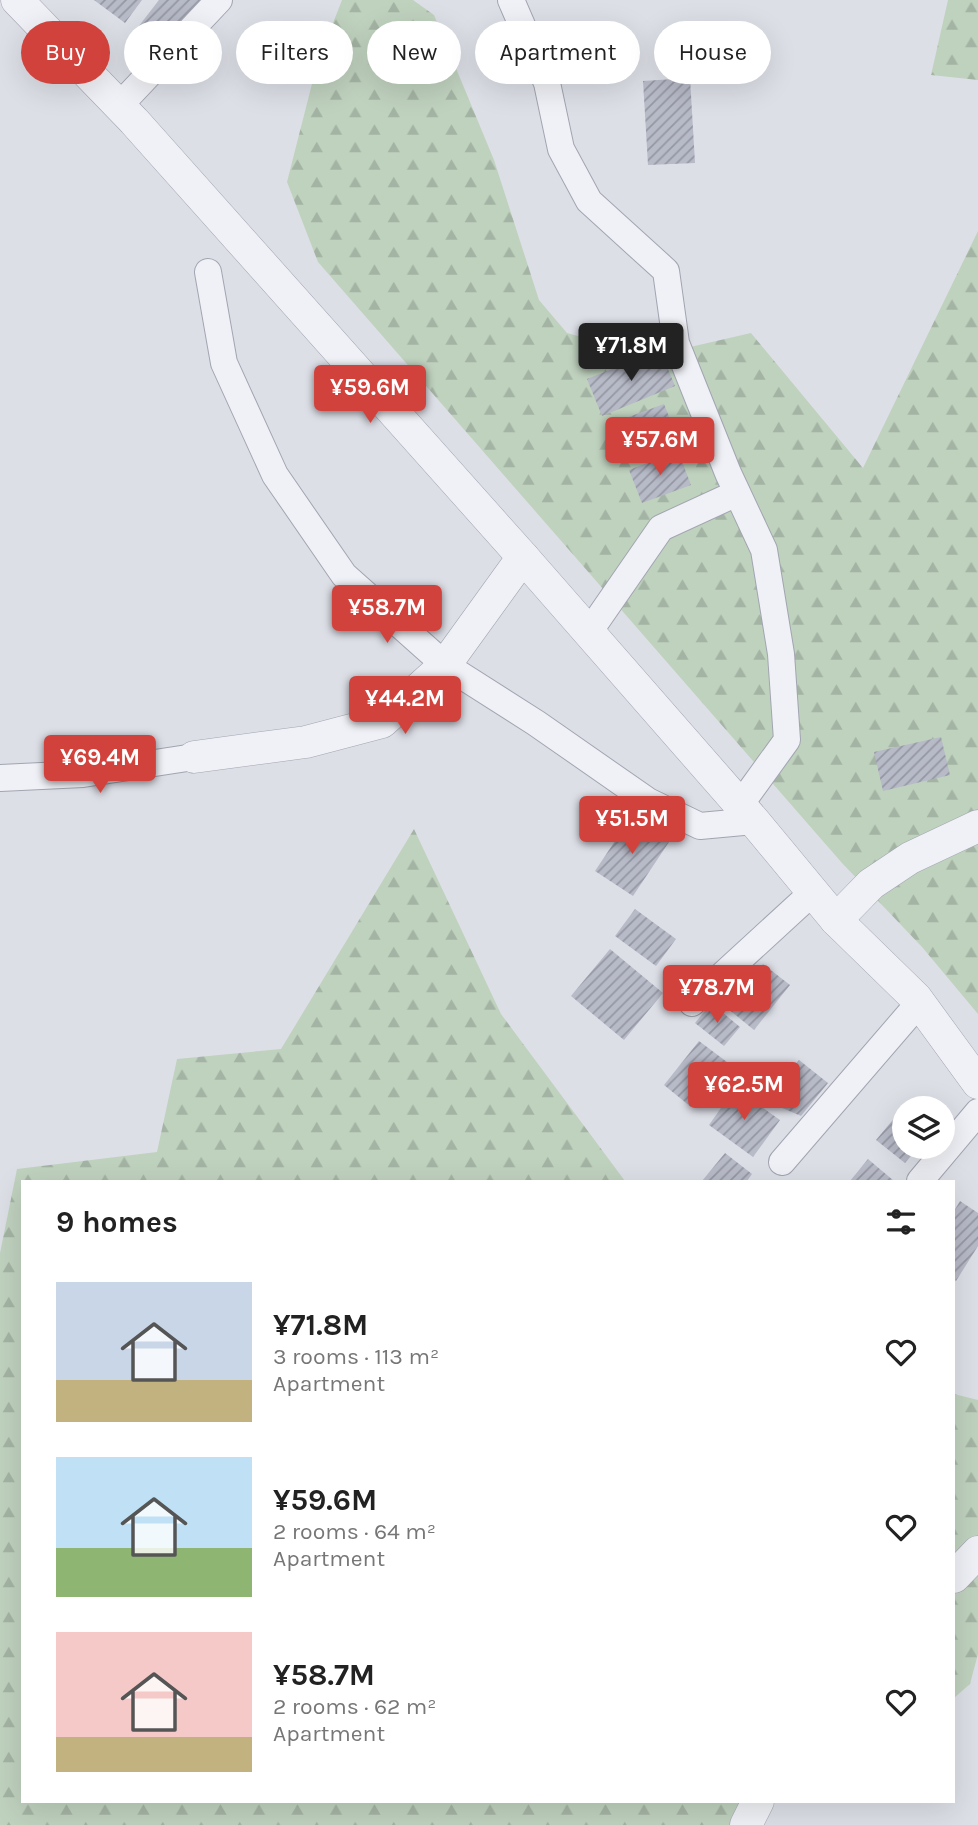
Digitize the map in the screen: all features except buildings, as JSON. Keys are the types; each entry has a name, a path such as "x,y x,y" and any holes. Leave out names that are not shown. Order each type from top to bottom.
{"street":[{"path":"17,0 120,106 523,557 747,813 836,920 919,1003 978,1083"},
{"path":"120,106 219,0"},
{"path":"208,272 224,363 275,475 344,575 445,665 536,723 648,801 700,826 747,813 787,740 781,654 764,550 737,493 676,343 666,271 589,201 561,149 547,83 511,0"},
{"path":"589,632 661,528 737,493"},
{"path":"0,778 83,774 306,742 382,722 445,665 523,557"},
{"path":"836,920 871,884 890,871 910,858 978,826"},
{"path":"692,1003 813,892"},
{"path":"782,1162 919,1003"},
{"path":"921,1180 978,1112"},
{"path":"955,1576 978,1552"},
{"path":"746,1825 757,1803"}],"green space":[{"path":"342,0 413,0 434,15 436,21 367,21 367,84 461,84 461,80 494,160 539,300 567,333 651,356 751,333 863,468 978,231 978,1014 922,947 842,863 318,262 287,182 312,84 353,84 353,21 334,21"},
{"path":"948,0 978,0 978,80 931,75"},
{"path":"414,829 501,1014 624,1180 21,1180 21,1803 760,1803 750,1825 0,1825 0,1253 17,1169 157,1152 177,1059 281,1049"},
{"path":"955,1394 978,1400 978,1654 970,1684 955,1697"}]}
